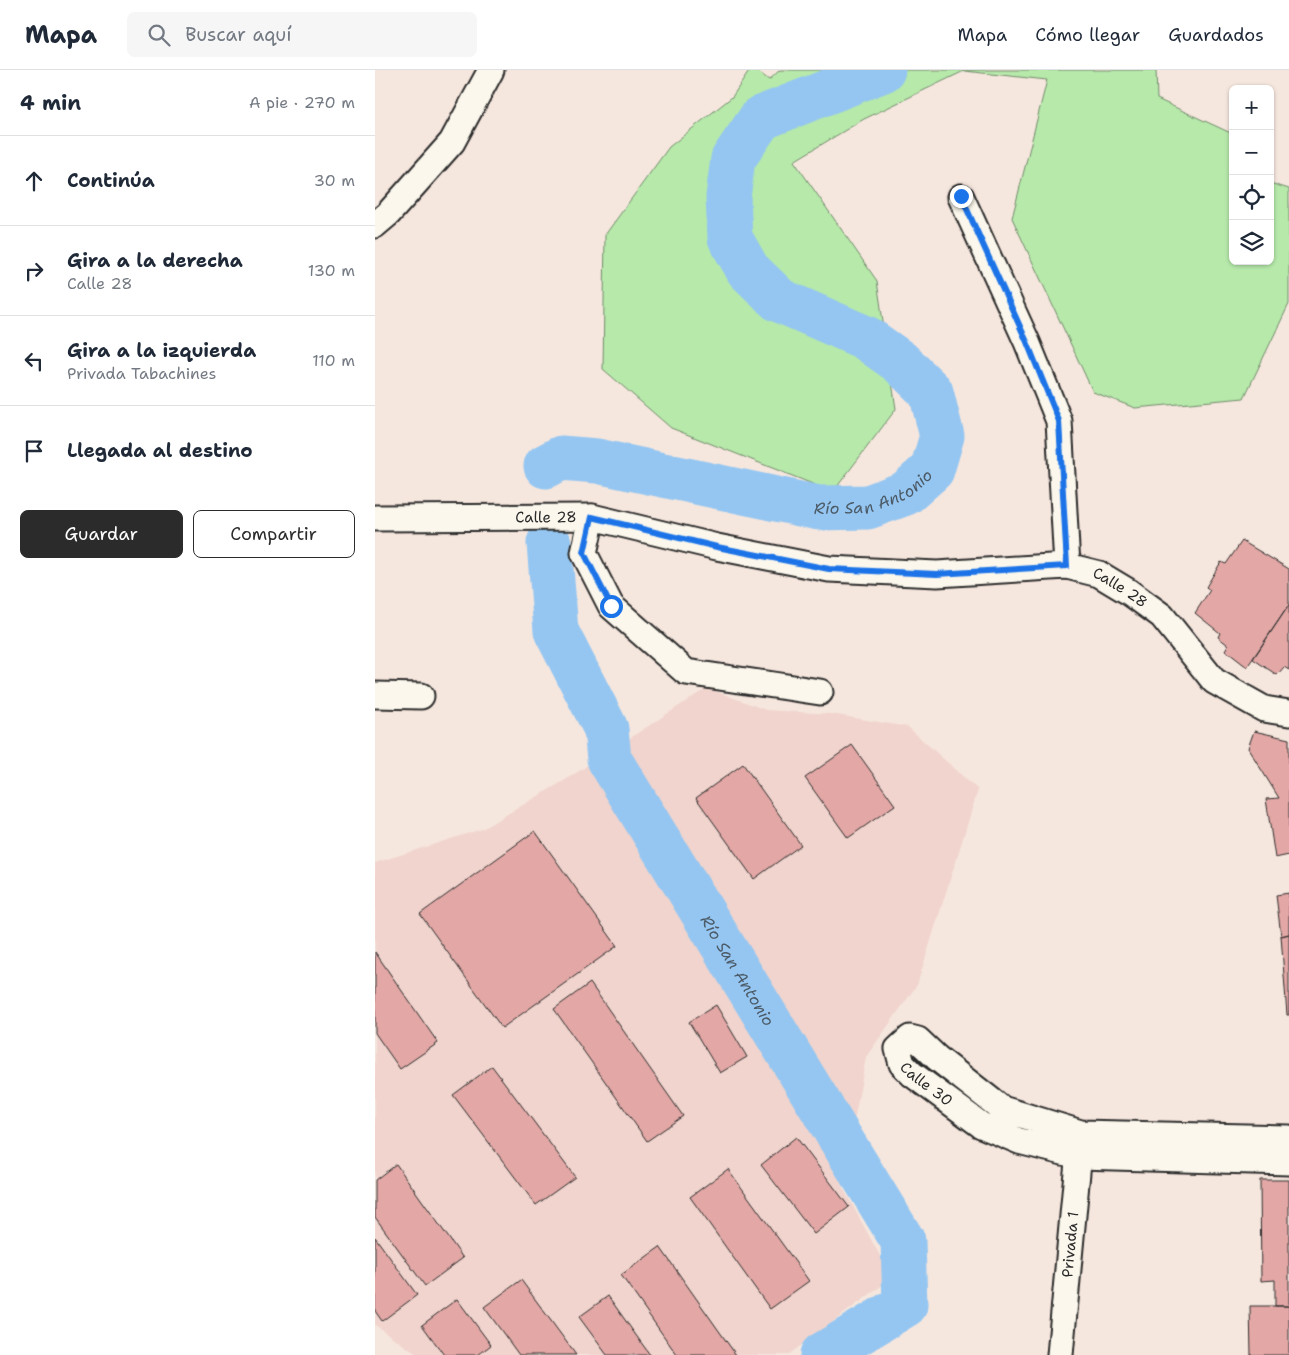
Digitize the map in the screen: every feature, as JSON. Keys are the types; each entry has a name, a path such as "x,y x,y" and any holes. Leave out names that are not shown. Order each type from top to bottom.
{"street":[{"path":"375,225 388,214 452,142 491,70"},
{"path":"961,196 1027,342 1059,421 1067,566"},
{"path":"592,517 584,553 611,606 686,672 820,692"},
{"name":"Calle 28","path":"377,522 592,517 717,547 829,569 937,574 1067,566 1099,574 1129,592 1162,616 1214,681 1264,708 1289,713"},
{"path":"375,695 421,696"},
{"name":"Calle 30","path":"1289,1138 1080,1144 1003,1109 937,1058 918,1040 910,1038 898,1049 902,1064 911,1074 981,1125 1019,1141 1080,1144 1289,1162"},
{"name":"Privada 1","path":"1060,1355 1080,1144"}],"shaded area":[{"path":"707,688 766,710 831,714 908,727 978,790 917,985 866,1057 842,1186 892,1278 788,1355 418,1355 375,1325 375,863 482,829 562,782"}],"green space":[{"path":"750,70 756,70 769,80 780,70 1156,70 1157,99 1229,132 1229,265 1274,265 1274,184 1289,189 1289,304 1244,398 1135,408 1093,392 1012,218 1047,80 964,71 864,119 794,161 877,281 896,409 833,492 671,428 603,369 605,235 669,147 732,97"}],"building":[{"path":"1242,541 1289,569 1289,605 1247,667 1225,650 1228,645 1218,637 1220,633 1195,613 1210,590 1206,587 1221,562 1226,564"},
{"path":"1289,605 1289,670 1284,667 1277,675 1253,659"},
{"path":"1254,731 1289,739 1289,855 1275,858 1266,799 1279,798 1248,748"},
{"path":"852,745 895,805 848,838 805,778"},
{"path":"743,764 801,845 754,879 696,798"},
{"path":"535,831 617,946 502,1028 420,914"},
{"path":"1289,893 1289,934 1281,936 1276,895"},
{"path":"1289,934 1289,1015 1287,1015 1281,936"},
{"path":"375,952 438,1043 400,1069 375,1033"},
{"path":"590,983 683,1116 647,1141 554,1009"},
{"path":"716,1005 747,1057 720,1073 689,1022"},
{"path":"492,1066 575,1177 536,1205 453,1095"},
{"path":"796,1137 849,1207 814,1234 761,1165"},
{"path":"396,1164 463,1258 425,1286 375,1217 375,1180"},
{"path":"728,1169 809,1281 770,1309 690,1197"},
{"path":"1260,1180 1289,1180 1289,1306 1275,1306 1275,1280 1261,1281"},
{"path":"375,1237 417,1295 382,1321 375,1311"},
{"path":"660,1247 736,1355 677,1355 621,1275"},
{"path":"521,1280 576,1355 519,1355 484,1307"},
{"path":"608,1296 650,1355 607,1355 579,1317"},
{"path":"457,1299 491,1345 478,1355 444,1355 422,1325"},
{"path":"1250,1306 1289,1306 1289,1355 1251,1355"}],"waterway":[{"name":"Río San Antonio","path":"546,466 561,458 597,461 819,508 868,507 906,493 932,470 942,436 931,392 900,362 866,338 779,300 748,270 730,238 728,197 733,159 761,118 883,70"},
{"name":"Río San Antonio","path":"549,543 556,631 606,729 609,759 903,1241 905,1305 822,1355"}],"route":[{"path":"611,606 584,553 592,517 717,547 829,569 937,574 1067,566 1063,457 1059,421 1027,342 961,196"}]}
